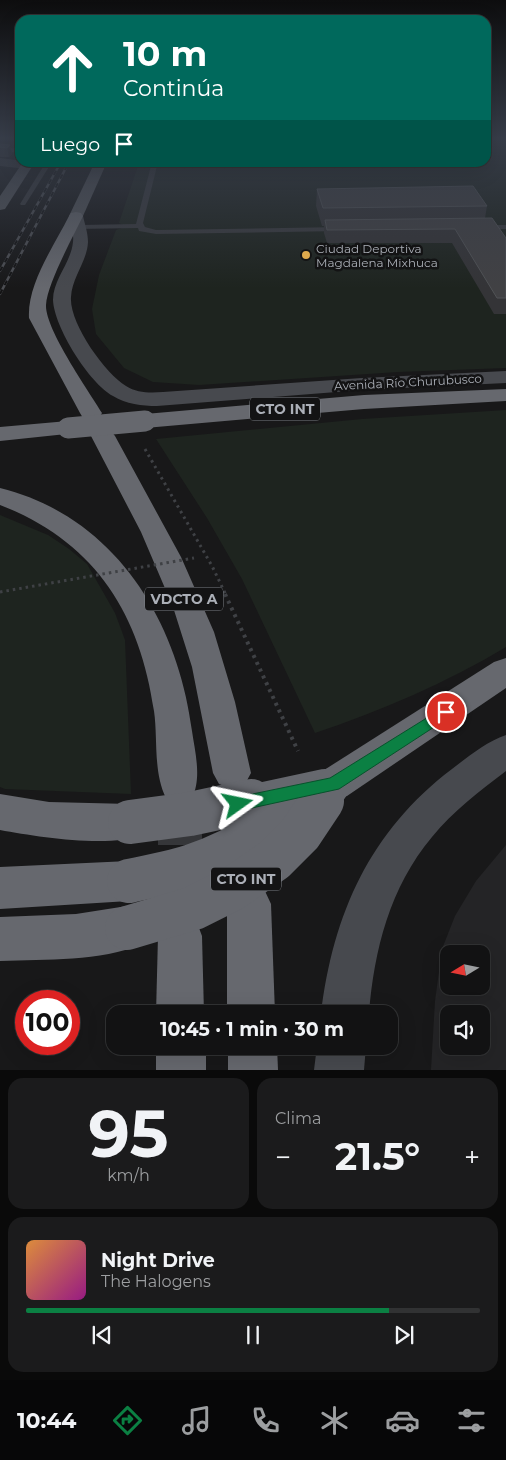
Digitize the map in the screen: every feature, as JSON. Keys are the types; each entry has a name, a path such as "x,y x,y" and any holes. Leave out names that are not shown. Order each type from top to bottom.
{"highway":[{"name":"VDCTO A","path":"78,221 42,288 37,304 38,318 44,333 97,425 157,539 198,631 218,699 232,773"},
{"name":"CTO INT","path":"0,434 364,402 506,395"},
{"path":"0,496 53,518 97,551 103,556 140,611 156,649 168,690 180,786"},
{"name":"CTO INT","path":"0,888 129,881 192,866 247,843 286,819 334,784 506,671"},
{"name":"CTO INT","path":"0,939 76,936 127,928 194,908 232,889 274,860 300,834 334,784"},
{"path":"0,812 29,818 72,822 130,822 190,814 334,784"},
{"path":"249,904 251,1005"},
{"path":"180,936 180,1005"},
{"path":"180,1055 181,1070"},
{"path":"252,1055 253,1070"}],"main road":[{"name":"VDCTO A","path":"78,221 90,188"},
{"path":"0,206 4,193"},
{"name":"Avenida Río Churubusco","path":"78,221 82,244 64,289 62,300 66,320 96,369 108,383 130,396 148,400 164,400 411,381 506,377"},
{"path":"346,1005 353,958 370,903 392,862 417,825 455,788 506,750"},
{"path":"339,1070 341,1055"}],"lane":[{"path":"23,204 33,188"},
{"path":"140,226 149,188"},
{"path":"78,221 140,226 142,229 156,232 346,229"},
{"path":"476,227 506,227"}],"path":[{"path":"143,446 212,566 298,751"},
{"path":"0,592 194,558"}],"shaded area":[{"name":"Ciudad Deportiva Magdalena Mixhuca","path":"131,188 506,188 506,368 398,372 199,385 153,382 124,368 96,334 92,309 99,275 116,230 122,228 123,225 119,223"},
{"path":"506,410 506,647 460,673 413,695 315,733 242,579 207,518 156,439 362,419"},
{"path":"0,515 48,535 87,564 115,613 125,640 131,794 5,789 0,787"},
{"path":"506,845 506,1070 431,1070 435,1001 440,964 440,995 490,995 490,945 444,945 455,916 476,881"}],"building":[{"path":"474,188 487,206 323,208 317,189"},
{"path":"492,218 506,238 506,298 497,298 455,229 327,230 325,220"}],"tunnel":[{"path":"180,800 180,884"}],"railway":[{"path":"0,271 46,188"},
{"path":"0,294 55,188"}],"place":[{"name":"Ciudad Deportiva Magdalena Mixhuca","path":"306,255"}],"route":[{"path":"238,804 334,784 446,712"}]}
